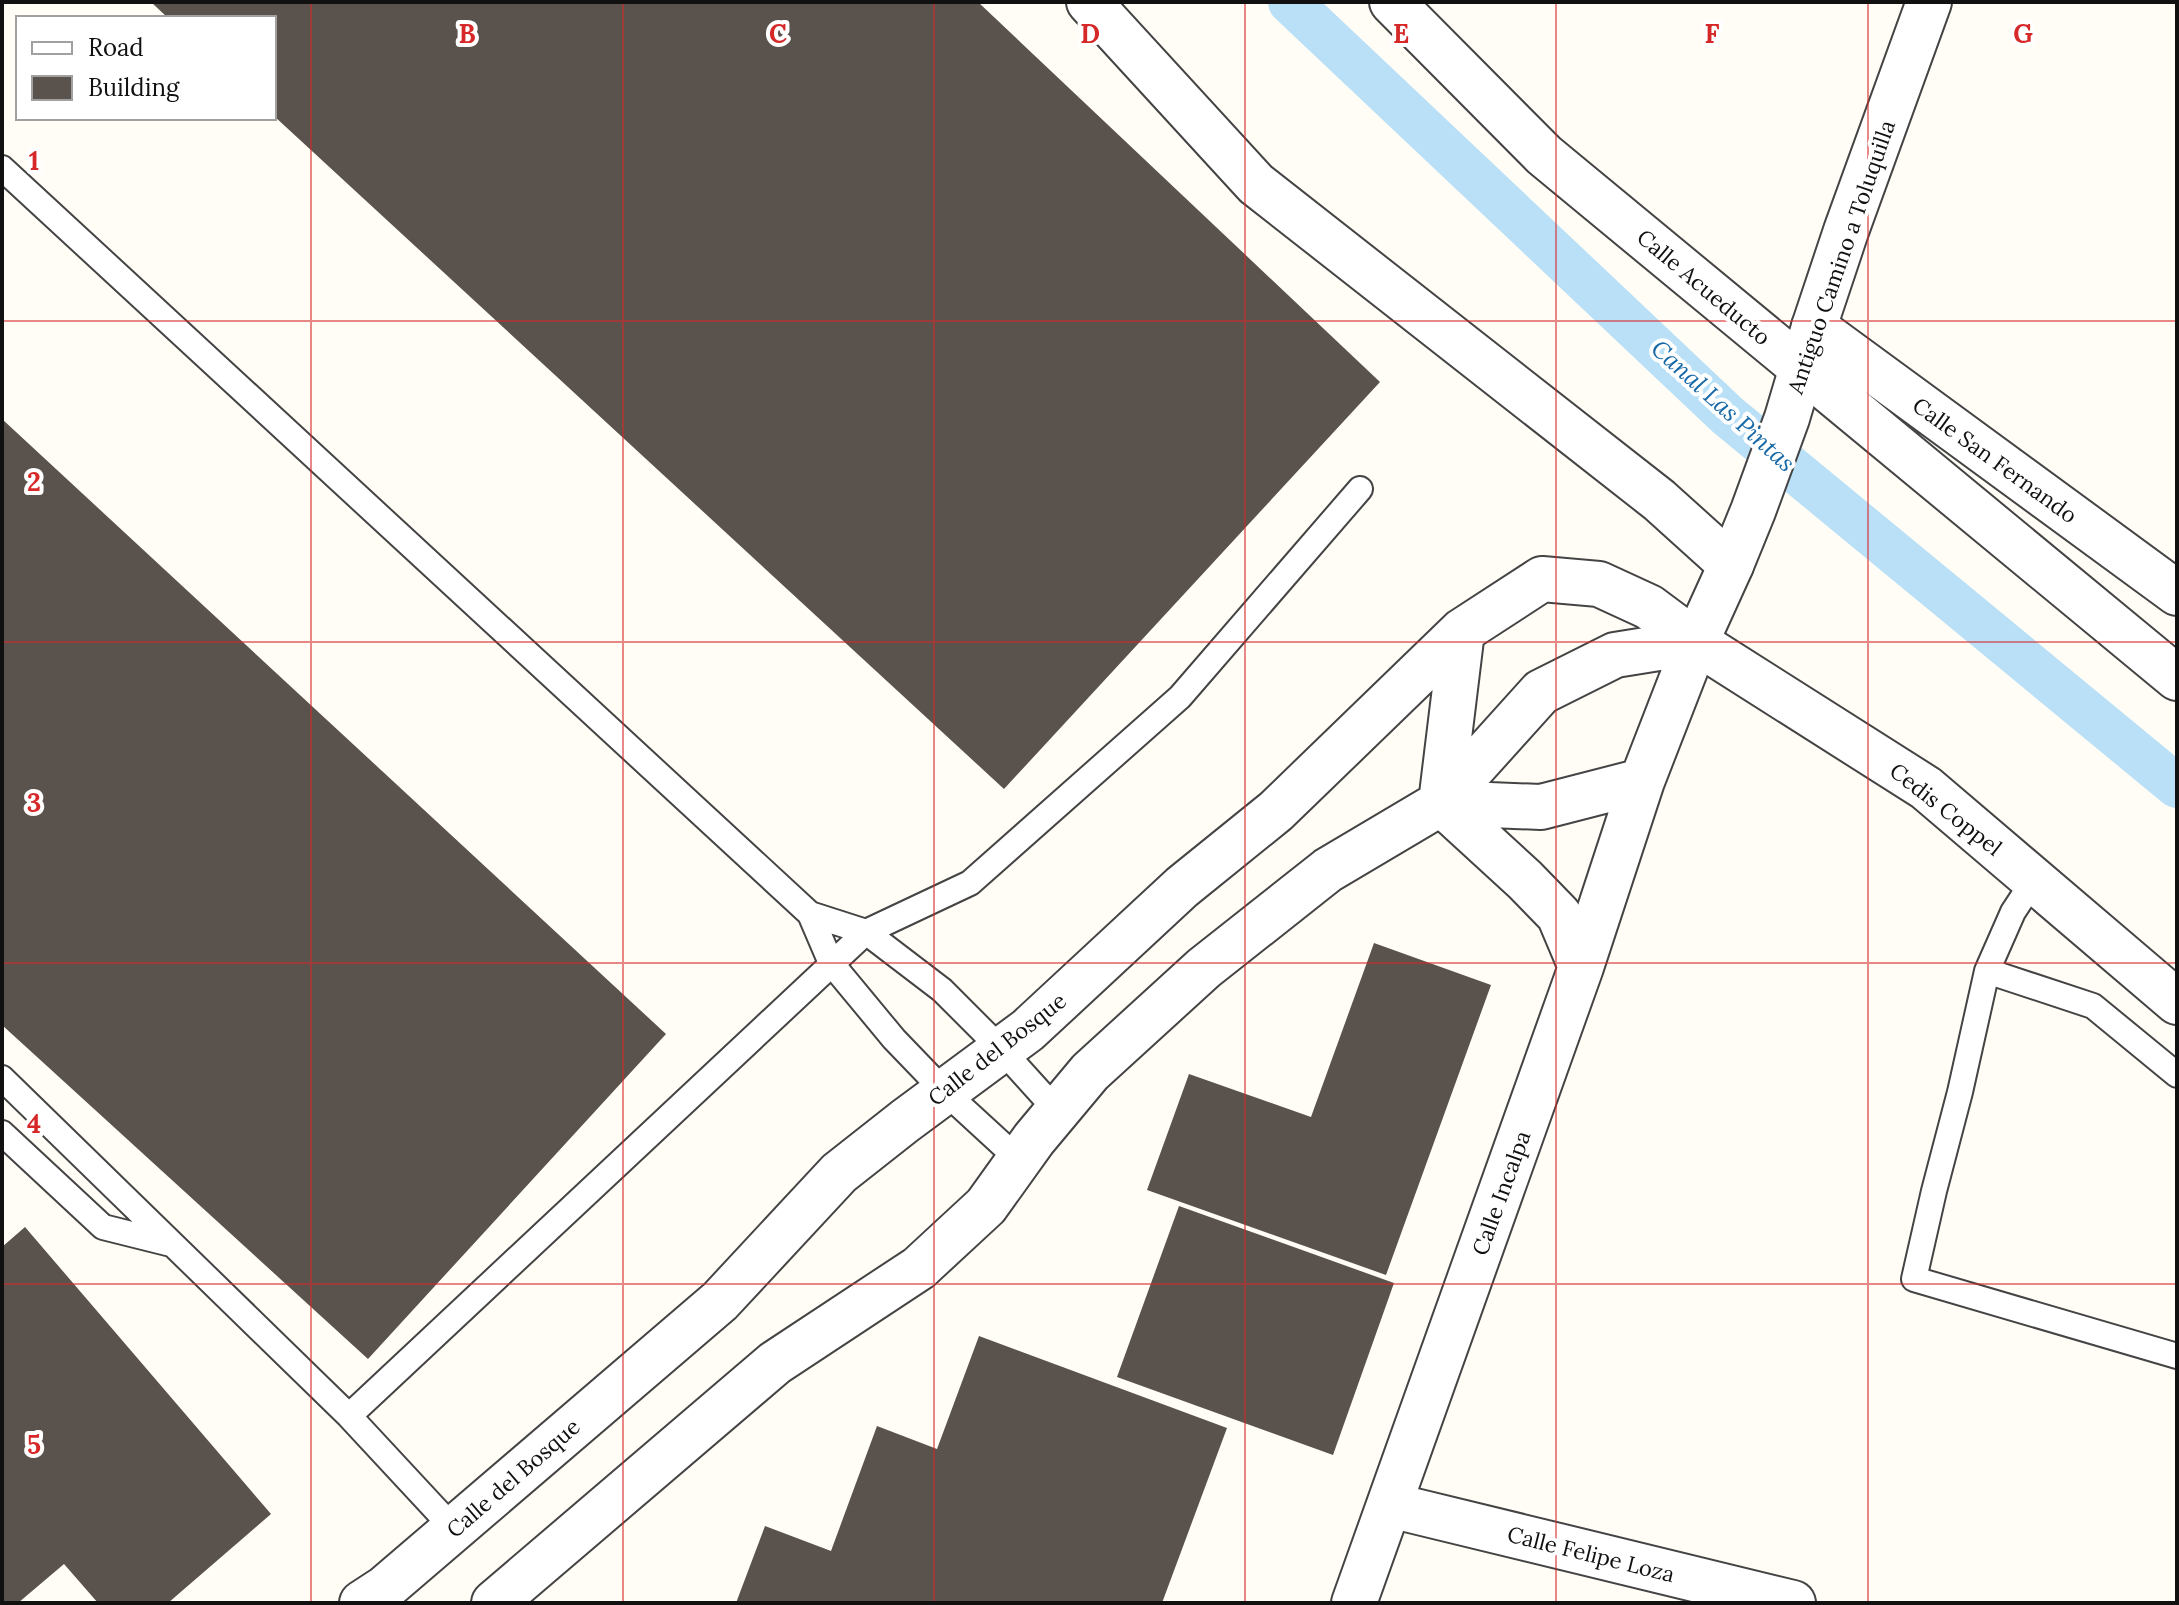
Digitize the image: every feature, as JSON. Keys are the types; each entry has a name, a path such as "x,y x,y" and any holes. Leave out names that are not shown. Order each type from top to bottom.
{"street":[{"path":"494,1603 775,1363 919,1268 986,1206 1090,1072 1204,968 1328,870 1441,803 1541,692 1615,655 1696,642 1731,565 1659,500 1256,184 1089,2"},
{"name":"Calle Acueducto","path":"1392,2 1544,155 1808,347 2177,678"},
{"name":"Antiguo Camino a Toluquilla","path":"1731,565 1787,418 1808,347 1929,2"},
{"name":"Calle San Fernando","path":"1808,347 2177,593"},
{"name":"Calle del Bosque","path":"362,1603 385,1588 720,1301 839,1173 1028,1030 1182,887 1276,811 1462,631 1542,579 1599,584 1649,607 1696,642"},
{"path":"1441,803 1462,631"},
{"name":"Calle Incalpa","path":"1354,1603 1581,967 1642,781 1696,642"},
{"name":"Cedis Coppel","path":"1696,642 1926,788 2177,1002"},
{"path":"1441,803 1541,807 1642,781"},
{"path":"1441,803 1559,915 1581,967"},
{"name":"Calle Felipe Loza","path":"1390,1505 1749,1598 1793,1603"}],"lane":[{"path":"2,168 810,914 831,963 894,1039 945,1092 1019,1160"},
{"path":"349,1416 866,932 970,883 1180,697 1360,489"},
{"path":"2034,880 2013,912 1987,971 1914,1279 2177,1356"},
{"path":"810,914 866,932 942,990 1057,1111"},
{"path":"1987,971 2093,1006 2177,1075"},
{"path":"2,1078 349,1416 454,1529"},
{"path":"8,1148 103,1227 173,1244"}],"building":[{"path":"151,2 978,2 1380,382 1004,789 276,118 276,16 166,16"},
{"path":"2,419 666,1034 368,1359 2,1025"},
{"path":"1374,943 1491,985 1386,1275 1147,1190 1189,1074 1311,1117"},
{"path":"1179,1206 1394,1283 1333,1455 1117,1377"},
{"path":"25,1227 271,1514 168,1603 98,1603 64,1564 18,1603 2,1603 2,1247"},
{"path":"979,1336 1227,1428 1162,1603 736,1603 765,1526 831,1551 877,1426 937,1449"}],"waterway":[{"name":"Canal Las Pintas","path":"1290,2 1727,415 2177,786"}]}
